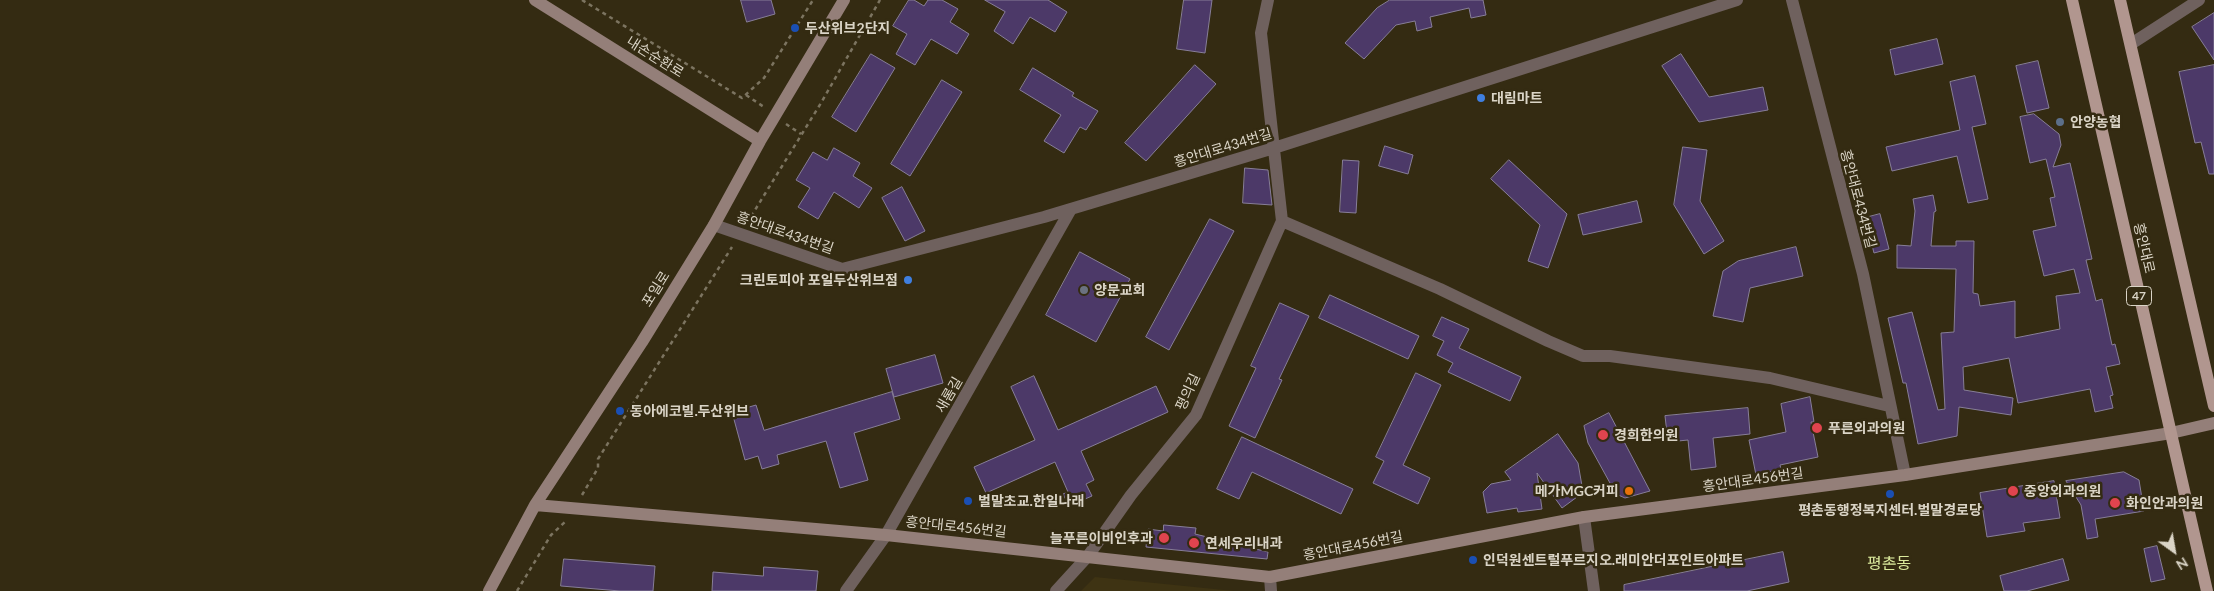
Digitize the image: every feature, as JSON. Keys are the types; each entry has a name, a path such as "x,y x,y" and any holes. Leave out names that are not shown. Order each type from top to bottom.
{"main road":[{"name":"흥안대로","path":"2072,0 2207,591"},
{"path":"2120,0 2214,406"}],"street":[{"name":"내손순환로","path":"535,0 760,141"},
{"name":"포일로","path":"489,591 535,505 642,342 714,225 760,141 844,0"},
{"path":"1268,0 1260,33 1282,221 1440,289 1583,356 1610,356 1770,378 1889,406 1905,475"},
{"name":"흥안대로434번길","path":"714,225 842,269 1071,209 1274,148 1737,0"},
{"name":"흥안대로434번길","path":"1792,0 1863,274 1889,406"},
{"path":"2131,44 2199,0"},
{"name":"새롬길","path":"846,591 886,535 1071,209"},
{"name":"평의길","path":"1056,591 1088,556 1131,496 1196,415 1282,221"},
{"name":"흥안대로456번길","path":"535,505 886,535 1088,556 1270,578 1584,518 1905,475 2171,434 2214,423"},
{"path":"1584,518 1594,591"},
{"path":"1270,578 1271,591"}],"path":[{"path":"582,0 742,98 764,78 813,0"},
{"path":"518,591 551,535 563,525 574,508 598,468 598,459 821,103 880,0"}],"shaded area":[{"path":"1095,577 1234,591 1081,591"}],"building":[{"path":"741,0 771,0 775,14 747,22"},
{"path":"909,0 914,0 924,6 928,0 942,0 958,9 950,22 969,34 957,54 931,39 915,65 896,54 907,34 893,26"},
{"path":"985,0 1048,0 1067,12 1055,32 1030,17 1013,44 994,31 1005,12"},
{"path":"1184,0 1212,0 1205,53 1177,49"},
{"path":"1390,0 1483,0 1486,15 1471,18 1469,8 1430,17 1432,27 1417,31 1415,21 1396,25 1364,59 1345,43 1377,8"},
{"path":"2214,13 2214,60 2192,27"},
{"path":"1937,39 1943,64 1895,75 1890,50"},
{"path":"871,54 895,68 856,132 832,117"},
{"path":"1681,54 1709,97 1763,87 1768,110 1699,122 1662,66"},
{"path":"2038,61 2049,108 2027,113 2016,66"},
{"path":"1195,65 1216,84 1146,161 1125,143"},
{"path":"2214,65 2214,174 2209,174 2201,142 2195,143 2179,72"},
{"path":"1033,68 1074,93 1072,96 1098,111 1086,130 1080,127 1064,153 1044,141 1061,115 1020,90"},
{"path":"1975,76 1986,124 1972,127 1988,199 1968,203 1957,156 1892,171 1886,147 1960,130 1950,82"},
{"path":"942,80 962,92 910,176 891,164"},
{"path":"2034,114 2059,134 2061,145 2053,167 2070,163 2092,259 2086,260 2096,301 2102,299 2112,345 2115,344 2120,364 2106,367 2113,395 2110,396 2113,408 2095,412 2090,389 2018,403 2009,358 1963,367 1964,390 2013,398 2011,415 1959,407 1957,436 1918,444 1906,383 1903,383 1888,318 1912,312 1938,410 1945,409 1941,333 1954,332 1956,269 1897,268 1897,245 1911,246 1915,211 1913,199 1933,195 1936,211 1934,212 1931,246 1956,246 1956,241 1974,241 1973,293 1978,294 1980,306 2015,301 2015,338 2060,329 2056,296 2080,293 2074,269 2044,276 2033,231 2056,226 2050,198 2055,197 2046,159 2030,163 2020,117"},
{"path":"1385,146 1413,155 1408,174 1379,166"},
{"path":"1683,147 1707,150 1700,201 1724,241 1704,254 1674,205"},
{"path":"834,148 860,163 853,176 872,188 859,208 834,192 818,219 798,207 810,188 796,180 813,152 827,160"},
{"path":"1343,160 1359,161 1356,213 1340,212"},
{"path":"1509,160 1567,214 1548,268 1528,261 1540,225 1491,179"},
{"path":"1245,168 1268,170 1272,205 1243,203"},
{"path":"902,187 925,231 905,241 882,198"},
{"path":"1637,201 1642,222 1583,235 1578,215"},
{"path":"1880,214 1889,249 1874,253 1865,218"},
{"path":"1210,219 1234,231 1169,350 1146,337"},
{"path":"1796,247 1803,276 1750,288 1743,322 1713,316 1723,271 1738,261"},
{"path":"1080,252 1130,279 1096,342 1046,315"},
{"path":"1330,295 1419,336 1408,359 1319,318"},
{"path":"1280,303 1309,316 1279,379 1282,380 1255,438 1229,426 1256,368 1251,366"},
{"path":"1442,317 1469,329 1459,348 1521,377 1510,401 1448,372 1453,363 1437,355 1444,341 1433,336"},
{"path":"935,355 943,383 894,397 886,369"},
{"path":"1416,373 1441,385 1403,465 1430,478 1418,504 1373,483 1384,461 1376,457"},
{"path":"1034,376 1058,430 1156,386 1168,412 1081,451 1094,480 1086,484 1092,496 1069,506 1063,494 1068,492 1055,462 986,493 974,467 1035,440 1011,387"},
{"path":"892,392 900,419 854,433 868,480 840,488 826,441 777,455 779,464 762,469 758,456 745,460 732,412 756,405 764,430"},
{"path":"1810,397 1814,422 1811,422 1818,457 1780,465 1781,469 1756,475 1749,440 1786,432 1781,404"},
{"path":"1748,408 1750,434 1713,438 1716,467 1691,470 1688,440 1668,442 1665,416"},
{"path":"1609,413 1650,491 1625,498 1616,494 1588,443 1584,426"},
{"path":"1558,434 1578,463 1582,486 1577,497 1562,508 1537,473 1542,509 1518,512 1517,508 1487,513 1483,492 1491,484 1511,480 1505,472"},
{"path":"1242,437 1353,489 1341,514 1252,472 1239,499 1217,489"},
{"path":"2124,472 2139,480 2144,511 2095,519 2098,537 2087,539 2081,505 2066,481"},
{"path":"2054,481 2060,518 2023,523 2025,531 1987,537 1980,493"},
{"path":"1164,525 1196,528 1195,534 1268,552 1267,559 1146,547 1148,529 1163,531"},
{"path":"2157,546 2165,579 2151,582 2144,549"},
{"path":"1783,552 1789,582 1747,591 1624,591 1624,585"},
{"path":"564,559 655,566 653,591 620,591 561,586"},
{"path":"2063,559 2069,580 2027,591 2004,591 2000,576"},
{"path":"764,567 818,571 816,591 712,591 713,572 763,576"}],"place":[{"name":"두산위브2단지","path":"795,28"},
{"name":"대림마트","path":"1481,98"},
{"name":"안양농협","path":"2060,122"},
{"name":"크린토피아 포일두산위브점","path":"908,280"},
{"name":"양문교회","path":"1084,290"},
{"name":"동아에코빌.두산위브","path":"620,411"},
{"name":"푸른외과의원","path":"1817,428"},
{"name":"경희한의원","path":"1603,435"},
{"name":"메가MGC커피","path":"1629,491"},
{"name":"중앙외과의원","path":"2013,491"},
{"name":"평촌동행정복지센터.벌말경로당","path":"1890,494"},
{"name":"벌말초교.한일나래","path":"968,501"},
{"name":"화인안과의원","path":"2115,503"},
{"name":"늘푸른이비인후과","path":"1164,538"},
{"name":"연세우리내과","path":"1194,543"},
{"name":"인덕원센트럴푸르지오.래미안더포인트아파트","path":"1473,560"}],"district":[{"name":"평촌동","path":"1889,564"}]}
